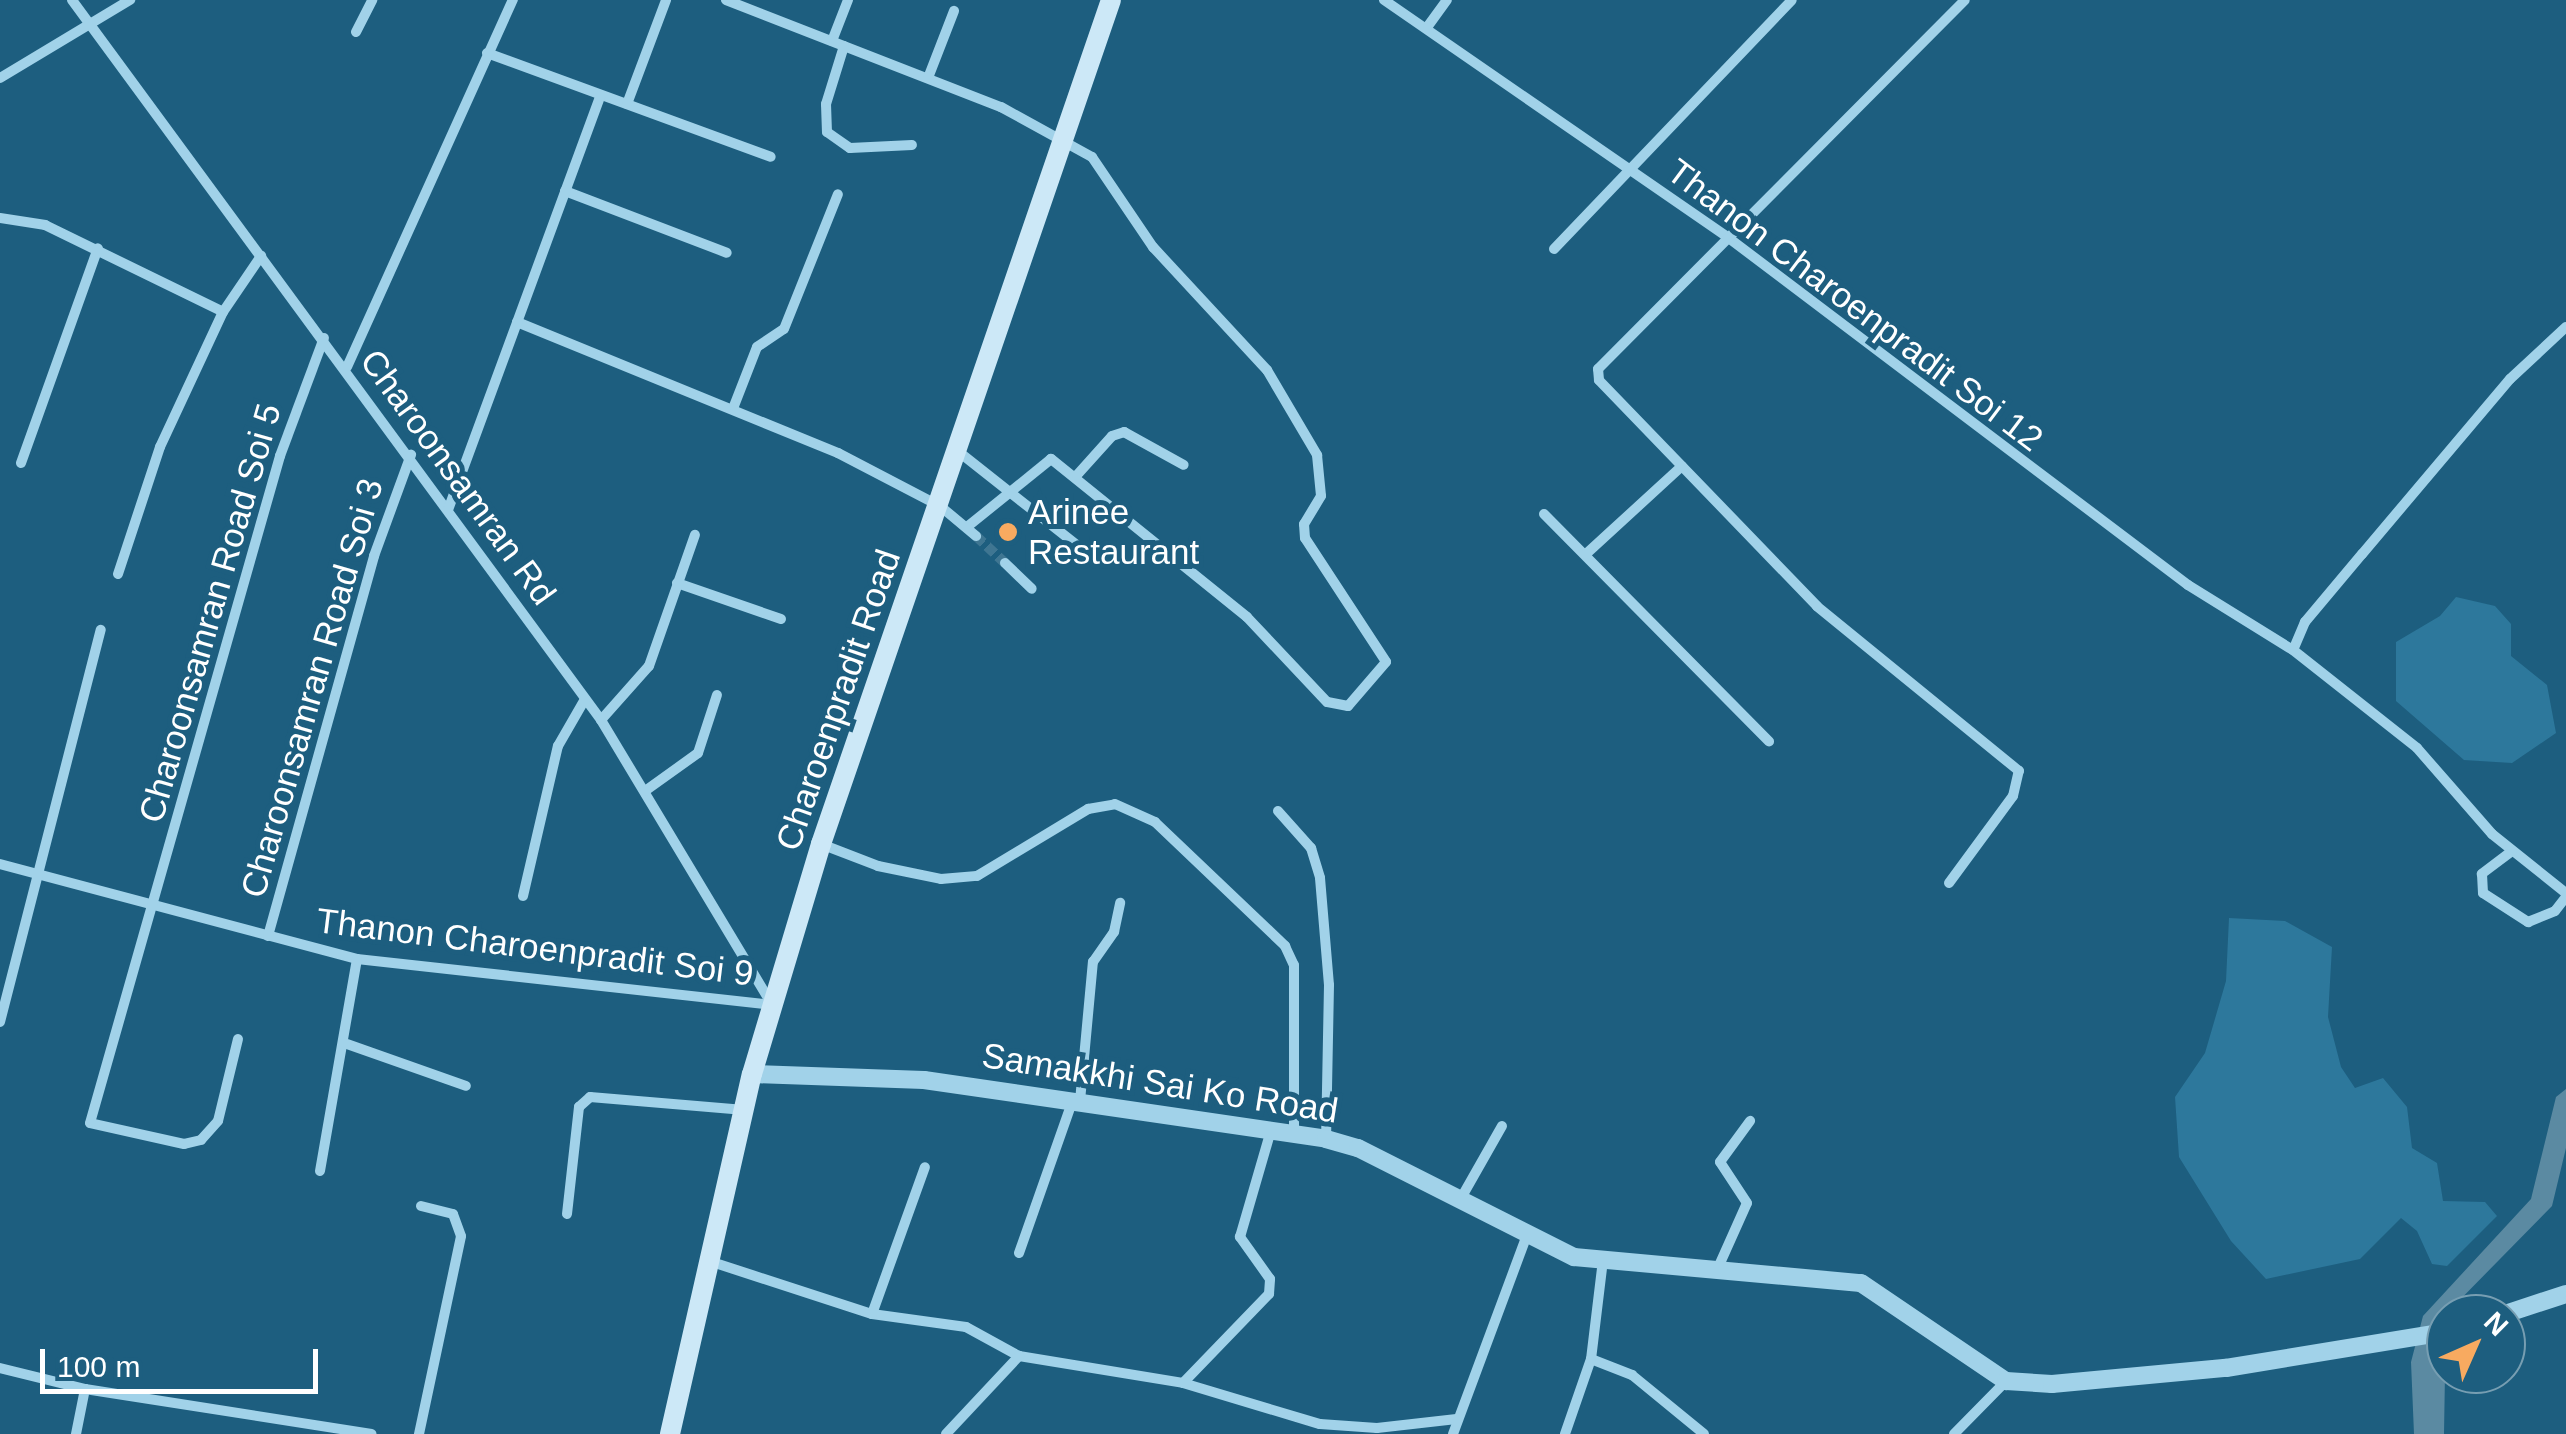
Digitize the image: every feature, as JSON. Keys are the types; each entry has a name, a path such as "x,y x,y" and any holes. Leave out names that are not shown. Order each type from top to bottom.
{"main road":[{"name":"Charoenpradit Road","path":"670,1434 752,1074 772,1006 822,844 960,452 1111,0"}],"street":[{"name":"Charoonsamran Rd","path":"72,0 347,368 601,720 772,1006"},
{"path":"0,78 130,0"},
{"path":"356,32 372,0"},
{"path":"347,368 513,0"},
{"path":"627,104 666,0"},
{"path":"517,322 734,406 940,506 972,532 1007,490 1051,458 1077,475 1247,618 1327,702 1348,706 1381,674 1384,648 1305,538 1304,524 1321,496 1317,455 1266,370 1153,248 1102,167 1065,138 928,78 726,0"},
{"path":"832,41 848,0"},
{"name":"Thanon Charoenpradit Soi 12","path":"1384,0 1428,26 1730,238 2036,476 2246,626 2294,650 2417,748 2512,851 2566,895"},
{"path":"1428,26 1447,0"},
{"path":"1554,249 1792,0"},
{"path":"1949,883 2013,796 2019,771 1817,606 1599,380 1598,369 1966,0"},
{"path":"928,78 954,11"},
{"path":"844,46 826,104 827,132 850,148 912,144"},
{"path":"487,54 771,157"},
{"path":"448,510 601,95"},
{"path":"565,191 727,253"},
{"path":"734,406 757,348 784,328 838,194"},
{"path":"0,218 45,225 223,312"},
{"path":"21,464 98,248"},
{"path":"118,574 160,447 223,312 260,256"},
{"path":"2294,650 2306,622 2362,554 2510,379 2566,326"},
{"name":"Charoonsamran Road Soi 5","path":"238,1039 218,1121 201,1140 184,1144 90,1123 275,474 324,338"},
{"path":"1077,475 1112,436 1124,432 1184,465"},
{"path":"960,452 1083,550"},
{"name":"Charoonsamran Road Soi 3","path":"268,936 374,556 410,455"},
{"path":"1586,554 1682,466"},
{"path":"1544,514 1770,741"},
{"path":"601,720 649,666 695,535"},
{"path":"1005,563 1032,589"},
{"path":"677,584 781,619"},
{"path":"0,1022 101,630"},
{"path":"645,791 698,753 717,695"},
{"path":"523,896 558,746 585,699"},
{"path":"822,844 878,866 941,879 977,876 1088,809 1115,804 1155,822 1286,946 1294,965 1294,1134"},
{"path":"1278,812 1311,848 1320,878 1329,984 1326,1139"},
{"path":"2512,851 2482,874 2482,894 2528,922 2555,911 2566,895"},
{"name":"Thanon Charoenpradit Soi 9","path":"0,864 357,959 772,1006"},
{"path":"1019,1253 1076,1100 1093,962 1114,932 1120,903"},
{"path":"320,1171 347,1044 357,959"},
{"path":"347,1044 466,1086"},
{"name":"Samakkhi Sai Ko Road","path":"752,1074 924,1080 1326,1139 1358,1148 1526,1238 1604,1260 1861,1283 2006,1381"},
{"path":"567,1214 579,1107 590,1097 744,1110"},
{"path":"1717,1270 1747,1203 1720,1162 1750,1121"},
{"path":"1459,1200 1502,1126"},
{"path":"1183,1383 1269,1294 1270,1279 1240,1237 1271,1130"},
{"path":"872,1314 925,1167"},
{"path":"419,1434 461,1236 452,1214 421,1206"},
{"path":"1453,1434 1526,1238"},
{"path":"1565,1434 1591,1359 1604,1260"},
{"path":"712,1262 872,1314 941,1320 1018,1356 1183,1383 1348,1429 1456,1419"},
{"path":"2526,1307 2566,1294"},
{"path":"1954,1434 2006,1381 2052,1384 2226,1368 2426,1336"},
{"path":"946,1434 1018,1356"},
{"path":"1591,1359 1632,1376 1704,1434"},
{"path":"0,1368 84,1389 371,1434"},
{"path":"76,1434 84,1389"}],"shaded area":[{"path":"2456,597 2495,606 2511,624 2511,656 2547,685 2556,733 2512,763 2464,760 2396,701 2396,642 2440,616"},
{"path":"2229,918 2285,921 2332,947 2328,1017 2341,1067 2355,1088 2383,1078 2407,1107 2412,1148 2437,1163 2443,1201 2485,1202 2497,1216 2447,1266 2432,1264 2417,1231 2401,1218 2360,1259 2266,1279 2231,1241 2179,1157 2175,1097 2205,1053 2226,981"},
{"path":"2566,1089 2566,1148 2552,1206 2466,1294 2443,1294 2531,1199 2556,1097"},
{"path":"2426,1313 2426,1394 2445,1394 2444,1434 2414,1434 2411,1362"}],"tunnel":[{"path":"976,536 1005,563"}],"place":[{"name":"Arinee Restaurant","path":"1008,532"}]}
